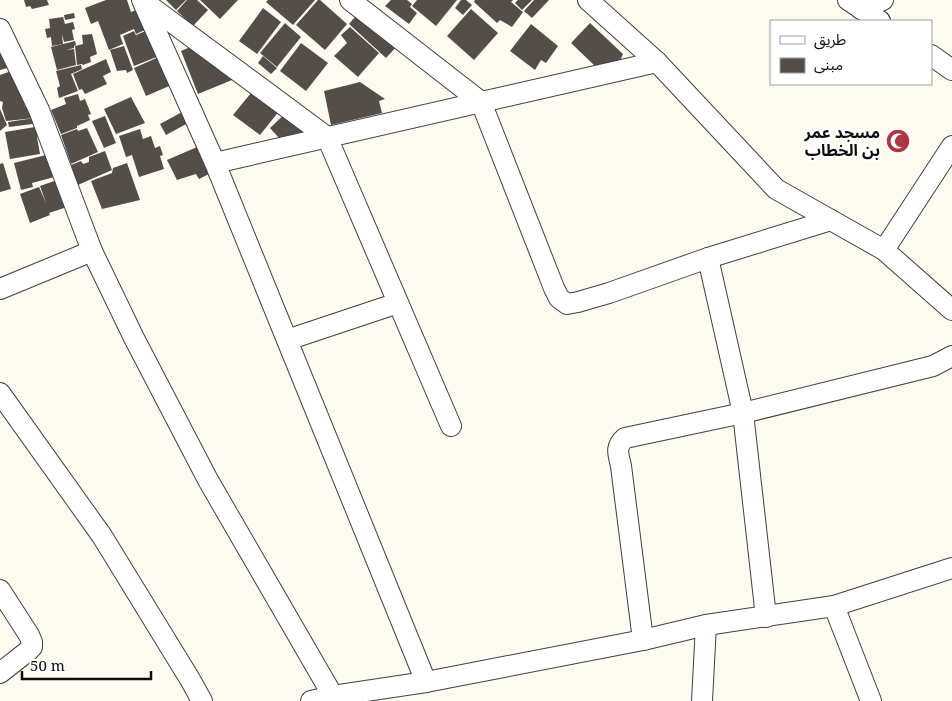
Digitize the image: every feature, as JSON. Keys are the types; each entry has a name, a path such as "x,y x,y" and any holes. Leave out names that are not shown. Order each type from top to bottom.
{"street":[{"path":"142,0 327,138 451,426"},
{"path":"142,0 215,163 426,682"},
{"path":"350,0 480,102 554,288 559,298 567,304 609,293 708,258 831,220"},
{"path":"588,0 657,62 776,189 884,250 952,310"},
{"path":"855,4 883,0"},
{"path":"855,4 879,20"},
{"path":"0,30 39,110 92,251 134,338 208,480 333,696"},
{"path":"932,56 952,70"},
{"path":"215,163 657,62"},
{"path":"884,250 952,146"},
{"path":"0,289 92,251"},
{"path":"708,258 743,413 766,617"},
{"path":"287,340 398,303"},
{"path":"643,640 617,449 620,442 632,436 743,413 933,366 952,356"},
{"path":"4,405 102,536 192,681 202,701"},
{"path":"311,701 426,682 643,640 706,625 834,606 952,568"},
{"path":"0,590 32,642 32,647 28,651 0,673"},
{"path":"834,606 871,701"},
{"path":"702,701 706,625"}],"building":[{"path":"24,0 47,0 49,5 32,9 30,6 26,7"},
{"path":"106,0 127,0 131,12 139,9 147,29 136,34 134,29 120,35 123,44 109,50 98,21 91,24 85,8"},
{"path":"166,0 186,0 176,10"},
{"path":"187,0 197,0 208,10 193,26 177,11"},
{"path":"200,0 238,0 220,19"},
{"path":"268,0 315,0 293,25 266,2"},
{"path":"318,0 347,24 325,50 296,25"},
{"path":"391,0 407,0 412,4 410,7 417,13 409,24 385,6"},
{"path":"417,0 457,0 436,26 412,6"},
{"path":"461,0 466,0 472,5 463,15 455,8"},
{"path":"475,0 513,0 511,2 523,12 512,27 500,20 497,23 474,2"},
{"path":"518,0 532,0 522,10 515,3"},
{"path":"534,0 549,0 532,18 524,11"},
{"path":"263,8 281,22 257,54 239,41"},
{"path":"471,9 498,33 474,60 447,36"},
{"path":"360,11 398,45 386,58 349,24"},
{"path":"74,13 75,18 65,20 64,15"},
{"path":"63,17 65,24 73,22 75,29 72,30 74,40 64,42 62,34 63,44 52,46 51,37 47,38 45,29 50,28 49,19"},
{"path":"285,23 301,37 277,67 260,53"},
{"path":"590,23 623,54 619,63 595,66 571,43"},
{"path":"531,24 558,46 546,63 541,60 535,70 510,51"},
{"path":"350,27 379,53 358,77 334,56 347,43 341,35"},
{"path":"148,30 159,56 134,66 123,36 134,31 137,38 136,35"},
{"path":"92,34 97,54 90,57 91,62 77,65 75,46 83,44 82,35"},
{"path":"75,41 76,45 74,48 66,50 74,49 76,65 57,70 51,47"},
{"path":"301,43 328,63 306,91 280,71"},
{"path":"197,44 223,63 232,80 198,94 181,51"},
{"path":"124,46 133,70 127,73 126,70 117,71 110,50"},
{"path":"0,52 11,67 0,70"},
{"path":"161,56 174,84 146,96 134,68"},
{"path":"263,56 277,68 271,74 258,63"},
{"path":"106,59 111,72 103,76 107,84 85,94 82,89 79,90 73,74"},
{"path":"81,65 82,69 71,74 78,91 59,98 57,88 60,86 56,71"},
{"path":"17,69 25,107 35,107 40,123 9,127 8,122 35,118 6,121 2,108 3,102 0,101 0,75"},
{"path":"360,82 385,99 379,101 382,113 331,125 324,91"},
{"path":"251,93 254,96 257,93 280,110 260,135 233,115"},
{"path":"78,94 80,101 85,99 91,114 88,115 90,120 77,126 77,128 61,134 51,110 66,104 64,98"},
{"path":"131,97 145,123 116,134 104,109"},
{"path":"0,109 7,125 0,131"},
{"path":"289,110 315,130 279,138 270,128"},
{"path":"184,111 190,122 166,135 160,124"},
{"path":"105,116 116,143 104,148 92,121"},
{"path":"41,126 43,136 37,137 40,154 10,159 5,132"},
{"path":"87,128 98,152 71,164 61,135 77,129 78,131"},
{"path":"140,129 143,139 151,136 155,148 160,146 163,155 160,156 164,169 139,177 132,155 126,157 119,136"},
{"path":"197,147 209,174 199,179 196,174 177,180 167,160"},
{"path":"105,151 112,170 78,185 71,165 81,161 83,164 89,162 89,157"},
{"path":"50,154 58,176 32,183 33,187 21,190 14,163"},
{"path":"3,163 11,189 0,192 0,164"},
{"path":"127,163 140,200 102,209 91,181 112,173 113,168"},
{"path":"60,179 70,206 49,213 50,215 30,223 20,194 39,187 46,203 40,186"}],"place":[{"name":"مسجد عمر بن الخطاب","path":"898,141"}]}
